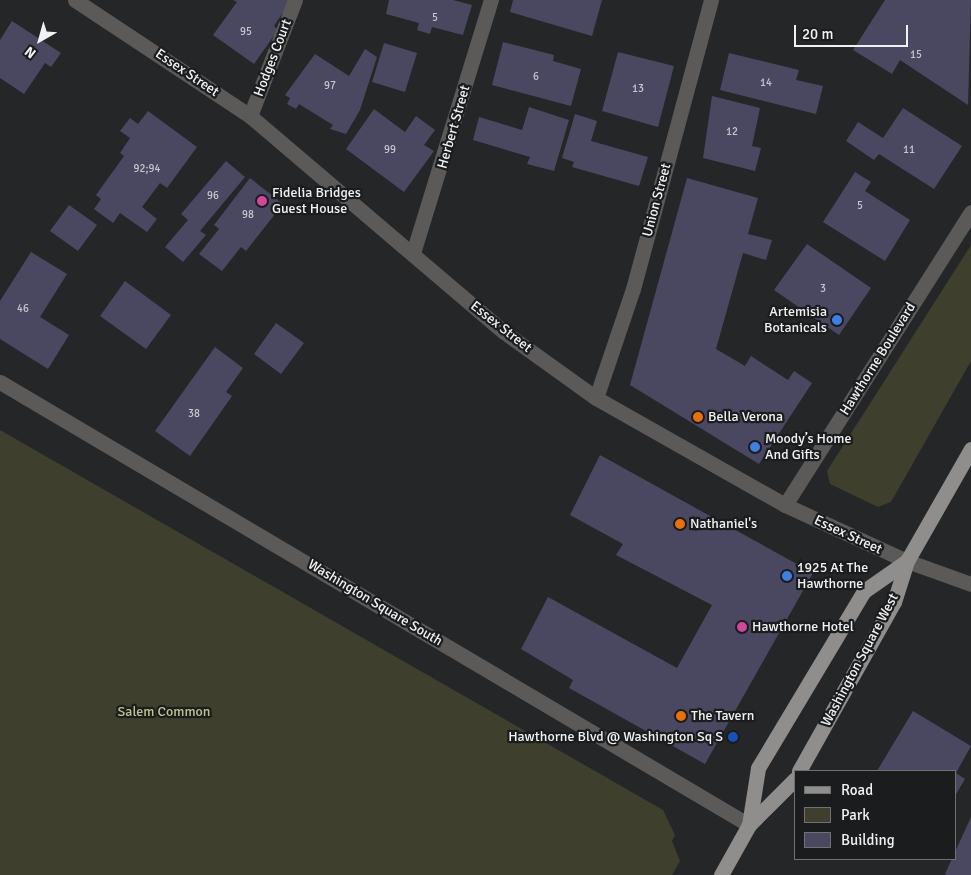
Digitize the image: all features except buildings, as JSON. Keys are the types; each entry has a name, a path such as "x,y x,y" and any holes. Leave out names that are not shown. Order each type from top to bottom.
{"main road":[{"path":"907,561 971,449"},
{"name":"Washington Square West","path":"749,825 758,768 858,599 864,590 907,561"},
{"name":"Washington Square West","path":"800,770 894,602 907,561"},
{"name":"Washington Square West","path":"721,875 749,825 794,780"}],"street":[{"name":"Essex Street","path":"75,0 250,116 504,332 596,398 785,505 907,561 971,584"},
{"name":"Hodges Court","path":"250,116 295,0"},
{"name":"Herbert Street","path":"413,253 491,0"},
{"name":"Union Street","path":"596,398 633,289 710,0"},
{"name":"Hawthorne Boulevard","path":"785,505 971,212"},
{"name":"Washington Square South","path":"0,382 749,825"}],"green space":[{"path":"971,245 971,361 891,502 878,507 830,484 827,471"},
{"name":"Salem Common","path":"0,430 663,810 675,835 672,841 680,861 672,875 0,875"}],"place":[{"name":"Fidelia Bridges Guest House","path":"262,201"},
{"name":"Artemisia Botanicals","path":"837,320"},
{"name":"Bella Verona","path":"698,417"},
{"name":"Moody’s Home And Gifts","path":"755,447"},
{"name":"Nathaniel's","path":"680,524"},
{"name":"1925 At The Hawthorne","path":"787,576"},
{"name":"Hawthorne Hotel","path":"742,627"},
{"name":"The Tavern","path":"681,716"},
{"name":"Hawthorne Blvd @ Washington Sq S","path":"733,737"}]}
